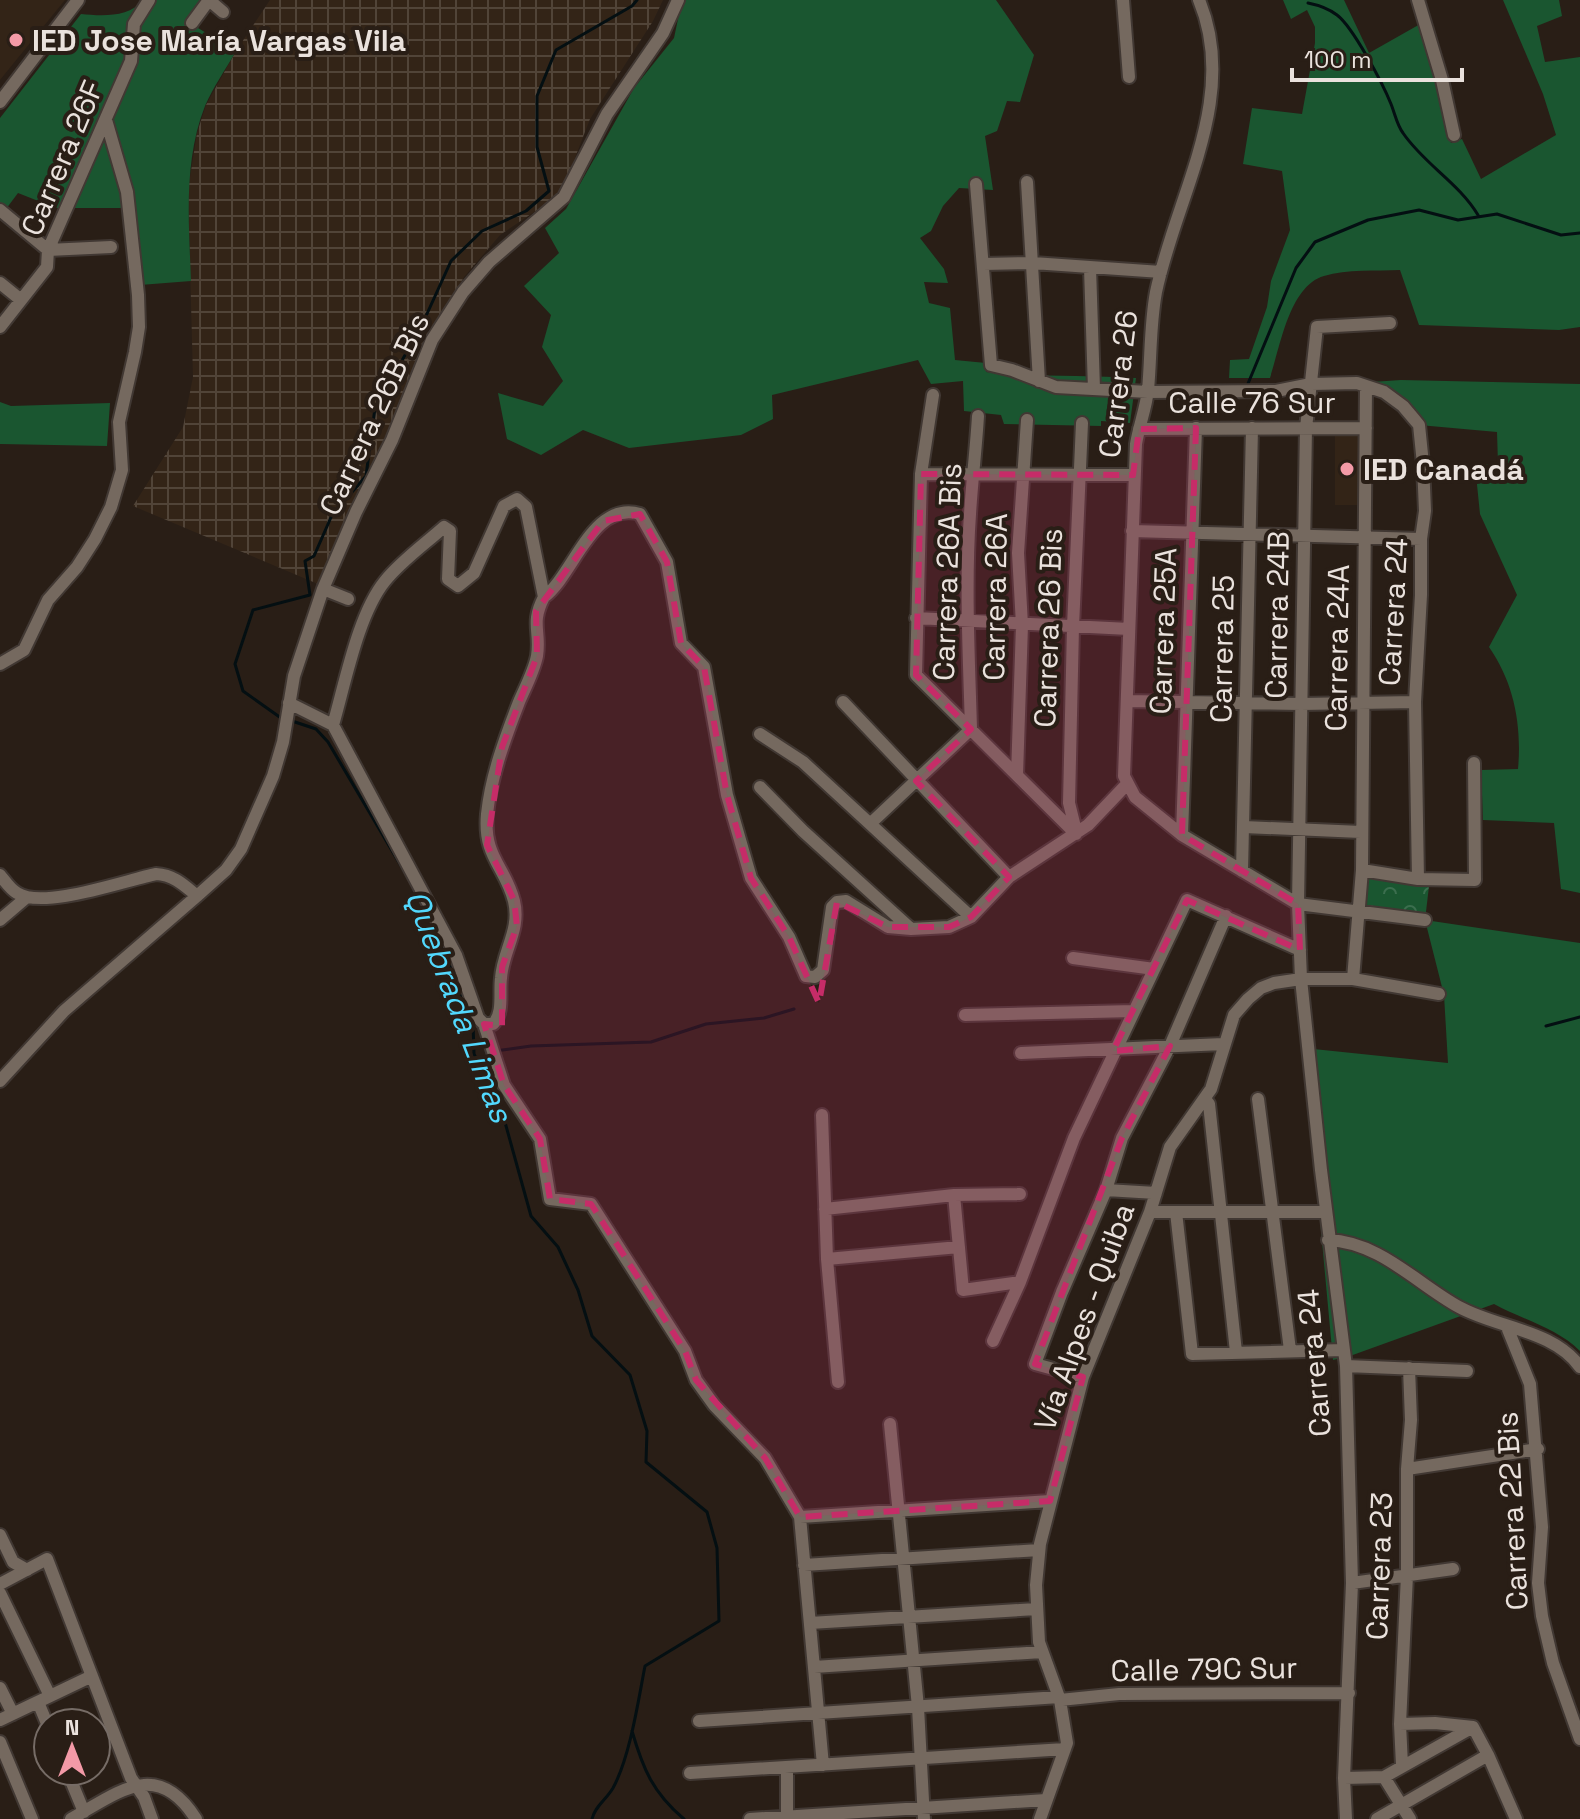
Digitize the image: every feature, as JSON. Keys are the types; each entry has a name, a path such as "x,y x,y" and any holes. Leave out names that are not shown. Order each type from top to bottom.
{"street":[{"path":"0,102 78,0"},
{"name":"Carrera 26F","path":"0,327 47,267 48,250 131,61 134,24 149,0"},
{"path":"192,23 209,0 223,12"},
{"name":"Carrera 26B Bis","path":"0,1081 64,1011 226,870 241,849 273,776 286,727 294,676 323,589 356,512 392,440 432,340 463,292 489,262 564,197 607,114 663,33 678,0"},
{"path":"1123,0 1129,77"},
{"name":"Carrera 26","path":"1127,784 1123,760 1133,475 1148,392 1151,326 1161,272 1196,156 1213,86 1212,42 1199,0"},
{"path":"1418,0 1442,80 1454,135"},
{"path":"0,664 24,650 48,600 77,567 95,539 111,507 122,470 119,422 139,327 138,295 127,192 106,120"},
{"path":"1027,182 1039,381"},
{"path":"976,184 991,365 1056,387 1148,392 1276,391 1311,384 1362,384"},
{"path":"0,210 48,250 111,247"},
{"path":"983,264 1033,263 1161,272"},
{"path":"1090,268 1094,389"},
{"path":"0,283 21,300"},
{"name":"Carrera 24B","path":"1298,904 1306,428 1317,327 1390,323"},
{"name":"Carrera 24A","path":"1353,979 1362,870 1366,428 1362,384"},
{"name":"Carrera 24","path":"1362,384 1384,392 1403,406 1419,425 1425,511 1421,539 1415,702 1418,879"},
{"path":"933,395 921,474 916,675 1076,834"},
{"name":"Carrera 26A Bis","path":"971,729 968,621 970,512 978,416"},
{"name":"Carrera 26A","path":"1017,775 1022,625 1018,553 1027,420"},
{"name":"Carrera 26 Bis","path":"1076,834 1069,803 1082,423"},
{"name":"Carrera 25A","path":"1182,835 1196,428"},
{"name":"Carrera 25","path":"1242,871 1252,428"},
{"name":"Calle 76 Sur","path":"1139,429 1366,428"},
{"path":"921,474 1133,475"},
{"path":"333,725 374,598 386,580 444,527 450,531 448,579 458,586 474,573 504,506 517,499 526,507 544,597"},
{"path":"484,1024 493,1024 499,1018 502,967 517,926 514,900 487,845 487,813 502,747 537,656 535,617 544,597 560,583 566,567 603,521 631,511 640,514 667,562 681,643 704,667 727,795 751,878 789,937 806,976 815,977 823,970 832,907 837,902 846,901 888,927 949,927 971,917 1009,877 1088,825 1127,784 1143,804 1182,835 1298,904 1425,920"},
{"path":"1132,531 1421,539"},
{"path":"323,589 348,599"},
{"path":"916,618 1129,629"},
{"path":"1127,701 1415,702"},
{"path":"843,702 1009,877"},
{"path":"289,708 333,725 456,955 504,1085 540,1139 550,1199 591,1204 685,1351 696,1380 714,1405 765,1458 800,1517 823,1765"},
{"path":"871,823 971,729"},
{"path":"760,734 803,762 971,917"},
{"path":"1362,870 1418,879 1475,880 1474,763"},
{"path":"760,787 803,831 911,929"},
{"path":"1244,827 1361,832"},
{"path":"0,875 15,892 27,897 81,893 156,874 180,881 197,896"},
{"path":"0,920 27,897"},
{"path":"993,1341 1020,1282 1074,1138 1187,900 1300,950"},
{"name":"Carrera 24","path":"1298,904 1301,979 1325,1212 1346,1366 1352,1583 1344,1778 1346,1819"},
{"path":"1083,1377 1035,1364 1106,1190 1129,1121 1170,1046 1226,916"},
{"path":"1073,958 1154,969"},
{"name":"Vía Alpes - Quiba","path":"1040,1819 1065,1749 1065,1721 1039,1642 1036,1609 1039,1550 1083,1377 1150,1212 1170,1147 1205,1099 1214,1081 1234,1015 1248,999 1267,985 1301,979 1353,979 1439,994"},
{"path":"965,1015 1134,1011"},
{"path":"1021,1053 1223,1044"},
{"path":"1205,1099 1209,1104 1236,1352"},
{"path":"1258,1099 1290,1350"},
{"path":"822,1115 827,1259 838,1382"},
{"path":"1106,1190 1156,1193"},
{"path":"825,1209 954,1195 1020,1194"},
{"path":"954,1195 963,1290 1020,1282"},
{"path":"1150,1212 1325,1212"},
{"path":"1176,1212 1192,1354 1344,1350"},
{"path":"1328,1240 1350,1244 1386,1258 1460,1307 1558,1347 1580,1367"},
{"path":"827,1259 959,1247"},
{"name":"Carrera 22 Bis","path":"1507,1327 1530,1384 1538,1449 1542,1527 1538,1583 1542,1616 1553,1663 1580,1739"},
{"path":"1346,1366 1467,1371"},
{"name":"Carrera 23","path":"1402,1765 1400,1724 1411,1420 1409,1368"},
{"path":"890,1424 918,1707 923,1814"},
{"path":"1407,1469 1538,1449"},
{"path":"800,1517 1050,1501"},
{"path":"0,1535 13,1562 27,1570"},
{"path":"804,1565 1039,1550"},
{"path":"0,1584 47,1559 135,1784 144,1797 152,1819"},
{"path":"1352,1583 1453,1569"},
{"path":"0,1593 45,1707"},
{"path":"810,1623 1036,1609"},
{"path":"814,1667 1042,1652"},
{"path":"0,1720 92,1676"},
{"path":"0,1688 13,1714"},
{"name":"Calle 79C Sur","path":"699,1721 1119,1694 1349,1693"},
{"path":"1400,1724 1435,1723 1473,1727"},
{"path":"1473,1727 1516,1819"},
{"path":"1344,1778 1384,1777 1473,1727"},
{"path":"0,1742 32,1819"},
{"path":"690,1773 1065,1749"},
{"path":"1377,1819 1488,1755"},
{"path":"787,1767 787,1818"},
{"path":"1384,1777 1403,1803 1410,1819"},
{"path":"71,1819 135,1784 159,1786 172,1792 185,1802 196,1819"},
{"path":"74,1787 84,1812"},
{"path":"750,1819 923,1814 1046,1800"}],"highlighted area":[{"path":"1196,428 1182,835 1298,904 1300,950 1187,900 1113,1051 1170,1046 1122,1138 1035,1364 1083,1377 1050,1501 800,1517 765,1458 696,1380 685,1351 591,1204 550,1199 540,1139 504,1085 484,1024 502,1026 502,967 517,926 514,900 487,845 502,747 537,656 536,611 603,521 640,514 667,562 681,643 704,667 727,795 751,878 789,937 819,1003 837,902 888,927 949,927 971,917 1009,877 916,781 971,729 916,675 921,474 1133,475 1139,429"}],"shaded area":[{"name":"IED Jose María Vargas Vila","path":"0,0 65,0 0,80"},
{"path":"270,0 663,0 653,21 590,119 566,181 552,200 500,235 464,277 428,339 318,584 133,506 183,427 193,377 188,190 197,133 206,105 236,51"},
{"name":"IED Canadá","path":"1335,432 1359,432 1358,505 1335,505"}],"green space":[{"path":"143,0 206,0 212,4 198,28 236,51 205,106 193,149 189,193 191,281 140,285 136,208 56,208 18,193 6,209 0,203 0,118 81,14 123,13"},
{"path":"682,0 996,0 1034,55 1020,102 1007,101 997,131 985,136 993,190 959,188 943,206 931,231 920,238 944,269 948,283 924,282 929,303 950,308 955,360 986,363 986,372 1136,378 1130,423 1101,421 1101,426 1004,424 1001,415 964,411 963,381 931,384 918,360 772,395 773,419 741,435 629,448 583,430 541,455 507,439 498,393 543,406 563,381 542,347 551,315 524,286 559,253 545,228 566,209 634,88 674,38"},
{"path":"1283,0 1344,0 1369,53 1422,23 1451,143 1462,139 1481,179 1556,135 1543,94 1503,0 1559,0 1562,16 1537,26 1545,62 1580,57 1580,327 1559,330 1419,325 1400,270 1342,272 1312,282 1302,292 1282,335 1270,378 1229,378 1230,360 1249,359 1267,307 1271,281 1290,230 1282,171 1243,164 1252,108 1302,114 1315,27 1307,10 1291,19"},
{"path":"1401,380 1580,384 1580,893 1561,889 1554,823 1483,820 1481,770 1518,769 1519,753 1517,721 1510,690 1489,647 1517,595 1480,514 1475,465 1498,464 1497,432 1419,425 1403,406 1357,383"},
{"path":"0,402 11,406 110,403 107,446 0,444"},
{"path":"1366,878 1429,886 1425,920 1363,911"},
{"path":"1425,920 1580,943 1580,1351 1550,1330 1494,1304 1333,1360 1304,1048 1448,1063 1444,995"}],"waterway":[{"name":"Quebrada Limas","path":"281,718 243,691 235,664 253,610 310,595 305,561 314,556 332,515 366,476 375,408 421,327 451,261 482,231 526,211 549,191 537,147 537,96 556,50 632,6 637,0"},
{"path":"1308,3 1330,10 1344,21 1375,70 1403,133 1478,215"},
{"path":"1247,386 1296,268 1315,242 1368,220 1419,210 1458,220 1497,214 1561,235 1580,233"},
{"name":"Quebrada Limas","path":"289,720 316,729 328,742 404,871"},
{"name":"Quebrada Limas","path":"433,924 473,1023 474,1054 503,1115 531,1216 558,1247 578,1290 592,1336 630,1375 647,1431 646,1462 707,1512 717,1548 719,1621 645,1666 624,1761 613,1788 592,1819"},
{"path":"495,1051 531,1046 651,1042 706,1024 764,1018 794,1009"},
{"path":"1546,1026 1580,1017"},
{"path":"632,1731 650,1780 664,1800 684,1819"}],"place":[{"name":"IED Jose María Vargas Vila","path":"16,40"},
{"name":"IED Canadá","path":"1347,469"}]}
